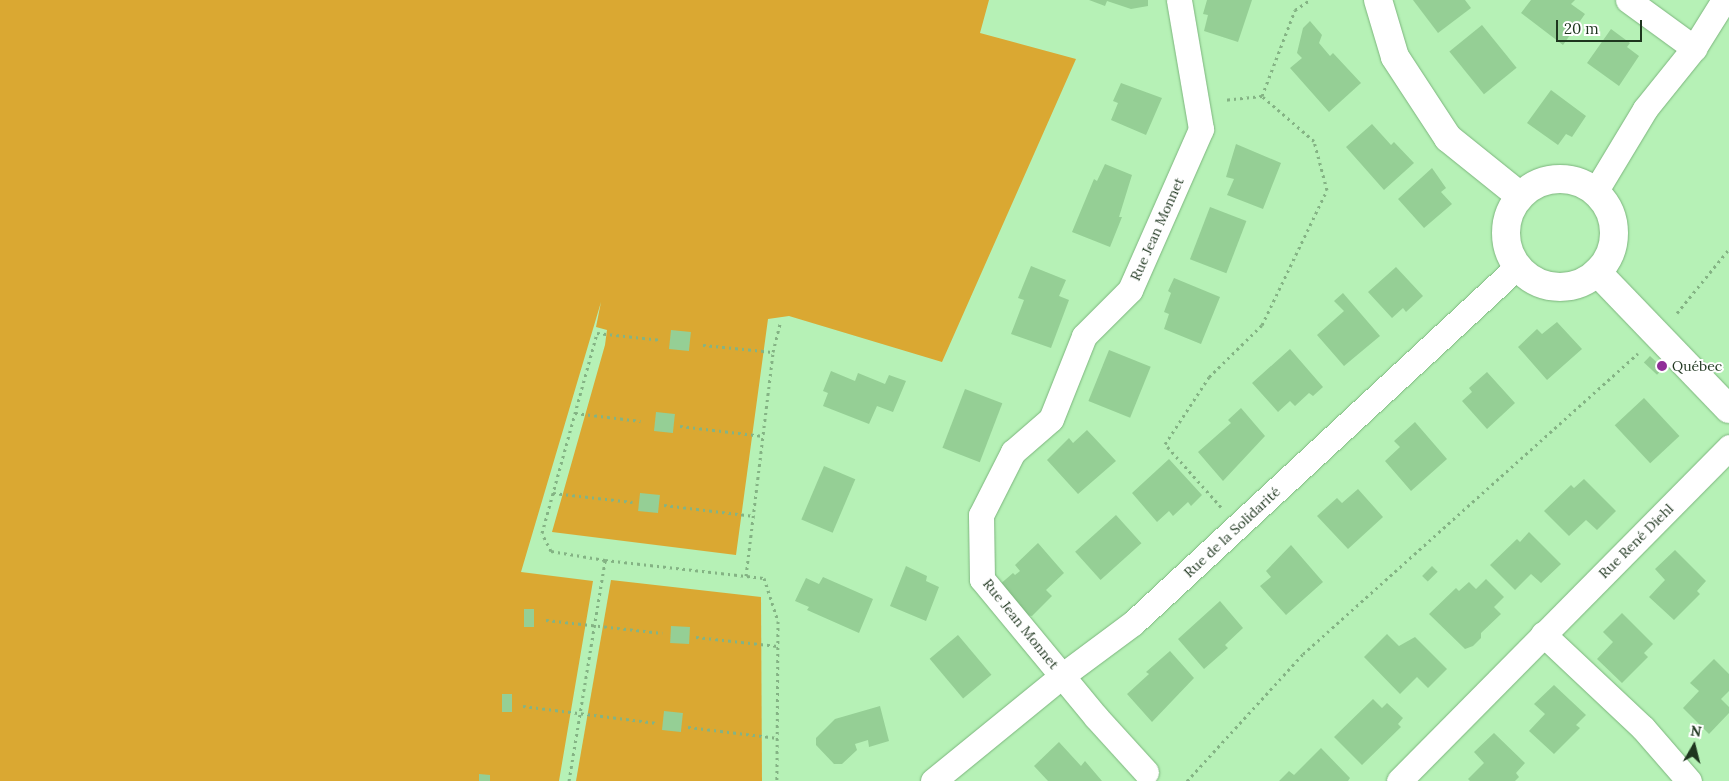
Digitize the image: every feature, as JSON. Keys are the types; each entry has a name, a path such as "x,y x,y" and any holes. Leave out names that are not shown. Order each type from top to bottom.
{"street":[{"name":"Rue Jean Monnet","path":"1146,772 1096,717 982,579 981,515 1013,452 1051,419 1084,336 1130,290 1201,128 1179,0"},
{"path":"1378,0 1395,57 1448,138 1514,191 1518,198"},
{"path":"1628,0 1694,48"},
{"path":"1594,192 1645,109 1694,48 1724,0"},
{"path":"1563,179 1580,183 1594,192 1606,205 1613,222 1613,241 1608,258 1597,272 1582,282 1565,287 1547,285 1531,278 1517,267 1508,250 1505,232 1508,214 1518,198 1531,187 1546,180 1563,179"},
{"name":"Rue de la Solidarité","path":"933,781 1063,675 1133,623 1517,267"},
{"path":"1597,272 1729,409"},
{"name":"Rue René Diehl","path":"1399,781 1729,447"},
{"path":"1543,634 1643,728 1688,781"}],"path":[{"path":"1262,96 1294,10 1310,0"},
{"path":"1196,102 1262,96 1314,141 1326,190 1262,325 1209,377 1165,444 1238,526"},
{"path":"1671,319 1729,249"},
{"path":"746,576 774,352 782,321"},
{"path":"662,340 597,333 542,533 551,551 605,560 764,578 778,621 777,781"},
{"path":"703,345 774,352"},
{"path":"1188,781 1303,654 1644,348"},
{"path":"575,413 642,421"},
{"path":"680,426 763,436"},
{"path":"553,493 632,502"},
{"path":"664,505 754,516"},
{"path":"569,781 605,560"},
{"path":"546,620 662,633"},
{"path":"696,637 778,646"},
{"path":"524,706 657,723"},
{"path":"688,727 777,738"}],"shaded area":[{"path":"0,0 989,0 980,33 1076,59 942,362 789,316 768,319 736,555 552,532 605,345 607,330 596,327 601,302 521,572 593,581 559,781 0,781"},
{"path":"611,580 761,597 762,781 576,781"}],"building":[{"path":"1089,0 1148,0 1148,6 1131,9 1107,1 1105,6"},
{"path":"1207,0 1252,0 1238,42 1204,31 1208,15 1203,14"},
{"path":"1413,0 1465,0 1471,8 1438,33"},
{"path":"1531,0 1575,0 1571,4 1585,14 1563,45 1521,13"},
{"path":"1310,21 1322,35 1319,43 1330,56 1333,53 1361,83 1329,112 1290,68 1302,58 1297,53 1303,28"},
{"path":"1482,25 1517,68 1484,94 1449,51"},
{"path":"1611,29 1630,43 1627,47 1639,56 1619,86 1587,63"},
{"path":"1121,83 1162,98 1146,135 1111,120 1118,103 1113,101"},
{"path":"1551,90 1586,116 1572,137 1566,134 1558,145 1527,123"},
{"path":"1372,124 1391,145 1394,142 1414,163 1384,190 1346,147"},
{"path":"1236,144 1281,163 1263,209 1227,195 1234,179 1226,177"},
{"path":"1105,164 1132,175 1119,217 1122,217 1110,247 1072,232 1094,179 1097,181"},
{"path":"1432,168 1446,188 1441,192 1452,204 1424,228 1398,199"},
{"path":"1210,207 1246,221 1226,273 1190,259"},
{"path":"1031,266 1066,280 1059,296 1069,300 1051,348 1011,334 1024,300 1018,298"},
{"path":"1396,267 1423,296 1406,312 1403,308 1392,318 1368,292"},
{"path":"1174,278 1220,297 1201,344 1164,329 1169,314 1164,312 1171,293 1168,291"},
{"path":"1343,293 1380,336 1344,366 1317,335 1344,311 1334,301"},
{"path":"1557,322 1582,349 1547,380 1518,347 1537,329 1542,334"},
{"path":"671,330 691,332 689,351 669,349"},
{"path":"1290,349 1323,387 1313,396 1309,393 1295,406 1290,401 1278,412 1252,383"},
{"path":"1109,350 1151,367 1130,418 1088,401"},
{"path":"1650,356 1663,368 1657,375 1644,363"},
{"path":"831,371 855,381 858,373 885,384 889,375 906,381 893,412 877,406 869,424 823,406 828,393 823,391"},
{"path":"1487,372 1515,403 1487,429 1462,401 1472,392 1469,388"},
{"path":"965,389 1002,403 980,462 942,448"},
{"path":"1644,398 1679,436 1650,463 1615,425"},
{"path":"1241,408 1265,436 1223,481 1198,452 1231,423 1228,420"},
{"path":"656,412 675,414 673,433 654,431"},
{"path":"1415,422 1447,459 1411,491 1385,461 1400,447 1394,441"},
{"path":"1087,430 1116,461 1078,494 1047,460 1069,438 1073,443"},
{"path":"1169,459 1202,495 1191,506 1188,502 1173,516 1169,511 1157,522 1132,493"},
{"path":"824,466 855,479 833,533 801,519"},
{"path":"1584,479 1616,511 1597,530 1586,520 1569,536 1544,511 1571,485 1574,488"},
{"path":"1358,489 1383,517 1348,549 1317,516 1337,498 1342,503"},
{"path":"640,493 660,495 658,513 638,511"},
{"path":"1116,515 1141,543 1101,580 1075,552"},
{"path":"1529,532 1561,564 1541,583 1531,574 1515,590 1490,565 1517,539 1520,542"},
{"path":"1038,543 1064,573 1046,590 1052,596 1032,616 1024,615 998,586 1013,573 1015,575 1020,571 1015,565"},
{"path":"1291,545 1323,582 1286,615 1260,586 1271,577 1266,571"},
{"path":"1675,550 1706,581 1697,591 1700,594 1674,620 1649,597 1665,580 1655,569"},
{"path":"906,566 927,576 926,581 939,587 926,621 890,606"},
{"path":"1432,566 1438,572 1428,582 1422,576"},
{"path":"823,577 873,599 859,633 807,610 809,607 795,601 806,578 819,584"},
{"path":"1486,579 1504,597 1494,607 1501,614 1481,633 1481,638 1473,646 1465,649 1429,614 1456,588 1459,591 1469,582 1476,589"},
{"path":"1220,601 1243,628 1225,645 1228,648 1204,669 1178,639"},
{"path":"524,609 534,609 534,627 524,627"},
{"path":"1622,613 1653,644 1644,653 1648,657 1622,683 1597,659 1613,642 1603,632"},
{"path":"671,626 690,627 689,644 670,643"},
{"path":"1387,634 1399,646 1415,637 1447,669 1428,688 1417,677 1400,694 1364,657"},
{"path":"958,635 991,675 963,699 930,659"},
{"path":"1170,651 1194,678 1152,722 1127,694 1149,674 1146,672"},
{"path":"1714,659 1729,674 1729,691 1721,699 1729,707 1729,713 1709,734 1683,708 1699,691 1690,683"},
{"path":"1554,685 1586,715 1576,725 1580,728 1554,754 1529,731 1545,714 1534,704"},
{"path":"502,694 512,694 512,712 502,712"},
{"path":"1373,699 1382,708 1387,703 1403,718 1398,724 1401,727 1362,765 1334,737"},
{"path":"880,706 889,741 869,747 868,740 855,744 857,750 842,764 834,764 816,745 816,738 835,719"},
{"path":"664,711 683,713 681,732 662,730"},
{"path":"1494,733 1525,763 1516,773 1519,777 1515,781 1470,781 1468,779 1484,763 1474,752"},
{"path":"1059,742 1081,766 1085,761 1102,781 1048,781 1034,766"},
{"path":"1321,748 1350,778 1348,781 1279,781 1289,771 1294,775"},
{"path":"479,774 490,775 490,781 479,781"}],"place":[{"name":"Québec","path":"1662,366"}]}
